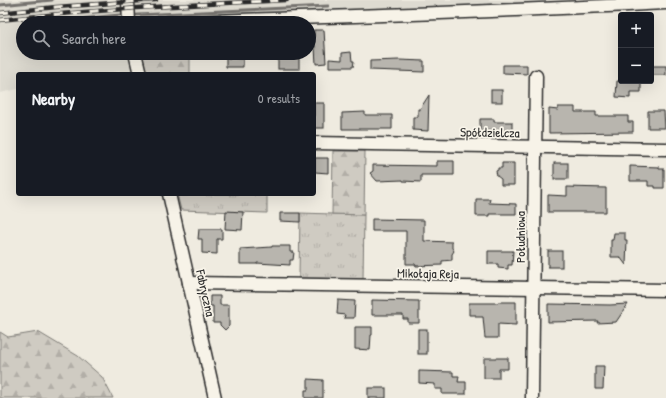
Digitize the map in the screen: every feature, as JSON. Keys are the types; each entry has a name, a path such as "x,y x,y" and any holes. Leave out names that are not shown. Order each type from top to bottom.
{"street":[{"path":"128,0 129,16"},
{"path":"316,17 526,10 666,3"},
{"path":"137,60 140,72"},
{"name":"Południowa","path":"532,398 536,76"},
{"name":"Spółdzielcza","path":"316,143 666,149"},
{"name":"Fabryczna","path":"169,196 215,398"},
{"name":"Mikołaja Reja","path":"189,282 534,289 666,290"}],"shaded area":[{"path":"0,0 121,0 122,16 16,16 16,60 130,60 133,72 16,72 16,89 0,93"},
{"path":"135,0 599,0 203,16 136,16"}],"green space":[{"path":"143,60 190,60 190,72 146,72"},
{"path":"333,151 365,151 364,215 332,214"},
{"path":"178,196 267,196 267,213 181,210"},
{"path":"300,213 364,215 363,279 299,278"},
{"path":"0,332 8,337 38,332 78,356 102,377 113,398 0,398"}],"building":[{"path":"316,30 324,30 326,63 316,64"},
{"path":"351,52 352,61 354,61 353,67 329,67 329,59 342,60 342,53"},
{"path":"226,60 243,60 243,67 226,67"},
{"path":"278,60 299,60 299,69 278,69"},
{"path":"370,61 424,61 424,72 370,70"},
{"path":"503,65 527,65 527,74 503,73"},
{"path":"654,66 666,66 666,75 654,75"},
{"path":"617,81 618,84 641,84 641,92 630,92 630,98 616,97"},
{"path":"491,90 502,90 502,102 491,102"},
{"path":"429,95 428,131 413,130 413,117 418,117 418,109 420,109"},
{"path":"316,103 324,103 324,128 316,128"},
{"path":"558,107 575,107 575,112 596,112 596,116 628,116 628,122 633,122 633,132 549,133 549,109 558,110"},
{"path":"648,111 664,111 665,128 648,128"},
{"path":"365,112 365,115 392,115 392,129 342,129 342,113"},
{"path":"480,119 494,119 494,122 512,122 512,131 480,131"},
{"path":"316,158 328,158 328,173 316,172"},
{"path":"437,161 454,161 454,175 421,175 421,182 403,180 377,181 370,173 373,171 373,165 437,166"},
{"path":"502,163 514,163 514,185 501,185 501,179 497,176 496,171 498,168 502,168"},
{"path":"554,163 568,163 568,179 554,179"},
{"path":"630,166 659,167 659,169 664,169 664,188 648,186 648,181 630,181"},
{"path":"567,187 606,188 606,212 548,212 548,195 567,196"},
{"path":"476,199 490,199 489,203 516,204 516,214 489,214 489,216 476,216"},
{"path":"226,211 243,212 242,230 225,229"},
{"path":"280,213 300,213 300,222 280,221"},
{"path":"372,219 424,220 424,241 452,242 452,248 454,251 452,254 452,260 442,261 442,265 416,266 415,264 406,264 406,231 372,231"},
{"path":"199,229 222,229 222,239 217,239 217,254 202,253 202,239 198,239"},
{"path":"614,233 625,233 625,240 627,240 626,265 620,257 611,257 611,240 613,240"},
{"path":"290,246 290,252 294,252 293,260 290,260 290,265 257,263 240,264 240,249"},
{"path":"488,251 513,251 512,265 508,265 508,269 498,268 498,264 488,264"},
{"path":"548,251 562,251 562,267 548,267"},
{"path":"210,296 220,296 220,305 229,305 229,326 225,330 220,323 213,323 213,306 210,306"},
{"path":"338,300 355,301 354,318 344,318 345,315 337,314"},
{"path":"372,300 419,301 419,323 408,323 408,319 403,319 403,315 372,315"},
{"path":"516,302 516,325 498,324 498,338 485,338 483,317 469,315 469,303"},
{"path":"548,304 628,304 616,322 597,323 598,321 548,322"},
{"path":"355,327 372,327 370,350 355,349"},
{"path":"418,329 427,329 427,354 418,354"},
{"path":"484,358 508,358 508,369 499,369 499,378 484,378"},
{"path":"595,366 604,366 603,389 595,389"},
{"path":"419,371 453,372 453,376 459,376 458,382 466,382 466,394 442,394 442,389 435,389 435,384 419,383"},
{"path":"308,379 323,380 323,398 305,398 305,390 308,390"},
{"path":"368,388 386,388 386,398 368,398"}],"waterway":[{"path":"0,5 52,0"},
{"path":"137,15 328,6"},
{"path":"109,16 120,15"}],"railway":[{"path":"0,13 56,7 156,0"},
{"path":"36,16 107,10 287,0"},
{"path":"0,20 16,18"}]}
